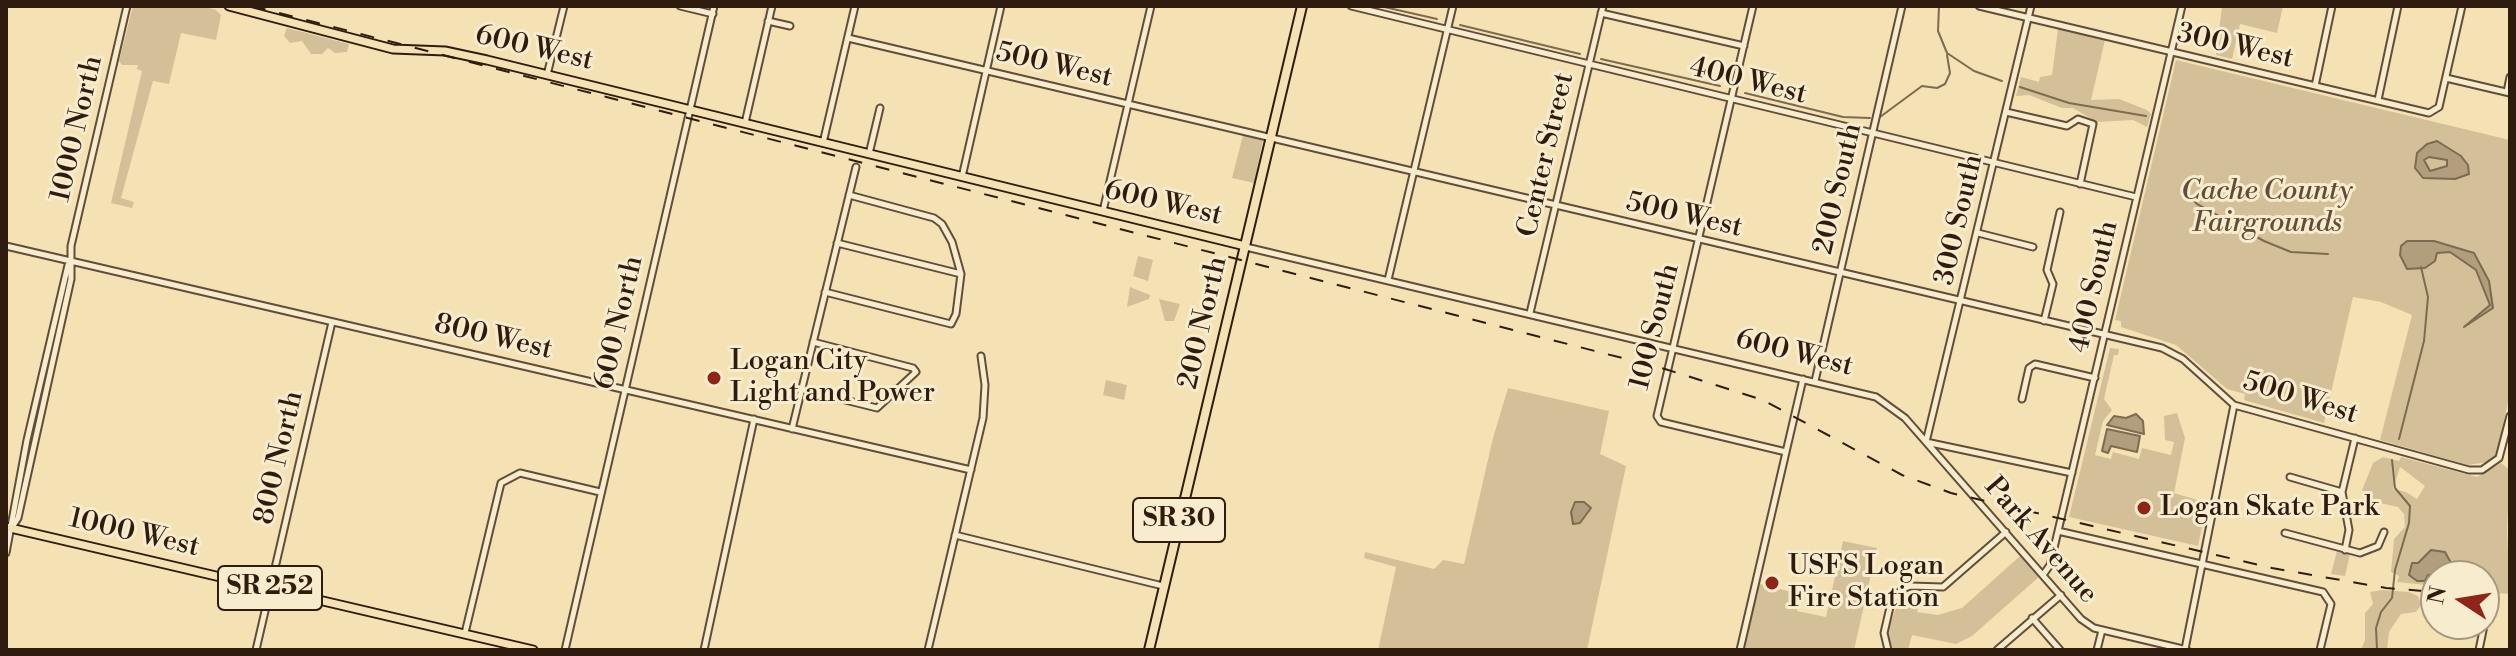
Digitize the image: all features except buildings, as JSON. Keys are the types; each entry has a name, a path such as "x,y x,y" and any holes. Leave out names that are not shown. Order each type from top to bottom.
{"highway":[{"name":"200 North","path":"1149,650 1302,6"}],"main road":[{"name":"600 West","path":"229,6 393,49 445,51 547,75 1245,246"},
{"name":"1000 West","path":"9,528 533,650"}],"street":[{"name":"1000 North","path":"6,553 30,426 127,6"},
{"path":"547,75 564,6"},
{"path":"680,6 713,14"},
{"name":"600 North","path":"565,650 714,6"},
{"path":"745,123 772,6"},
{"path":"823,143 855,6"},
{"path":"962,178 1001,6"},
{"path":"1102,213 1151,6"},
{"name":"400 West","path":"1351,6 2136,197"},
{"path":"1388,280 1453,6"},
{"name":"100 South","path":"1753,6 1657,405 1661,422 1786,452"},
{"name":"200 South","path":"1815,381 1902,6"},
{"name":"300 West","path":"1979,6 2171,53 2436,112 2446,78"},
{"name":"300 South","path":"1926,442 2031,6"},
{"name":"400 South","path":"2043,575 2050,565 2182,6"},
{"path":"2315,86 2332,6"},
{"path":"2378,100 2398,6"},
{"path":"2462,6 2446,78 2508,93 2510,77"},
{"path":"1602,10 1744,46"},
{"name":"Center Street","path":"1530,313 1602,10"},
{"path":"768,21 790,26"},
{"name":"500 West","path":"848,38 2104,335 2177,355 2234,405 2469,470 2491,466 2503,448 2510,416"},
{"path":"869,155 880,108"},
{"path":"2006,112 2067,126 2078,119 2092,123 2080,184"},
{"path":"792,429 856,167"},
{"path":"825,292 951,324 959,299 961,274 952,242 934,218 849,195"},
{"path":"2044,321 2053,284 2047,270 2060,212"},
{"path":"1978,233 2033,247"},
{"path":"837,243 961,274"},
{"name":"800 West","path":"6,246 971,470"},
{"name":"600 West","path":"1245,246 1815,381 1884,401 1926,442"},
{"name":"800 North","path":"256,650 332,322"},
{"path":"801,389 877,408 916,372 913,368 813,342"},
{"path":"928,650 983,418 985,385 981,356"},
{"path":"2022,399 2029,368 2035,364 2095,378"},
{"path":"1740,650 1803,379"},
{"path":"2186,650 2234,405"},
{"path":"704,650 754,419"},
{"path":"2345,550 2349,530 2342,492 2355,438"},
{"path":"1926,442 2072,473"},
{"name":"Park Avenue","path":"1926,442 2081,619 2102,630 2186,650"},
{"path":"465,633 498,487 520,473 601,493"},
{"path":"2290,477 2342,492"},
{"path":"2058,531 2323,592 2329,597 2320,650"},
{"path":"1888,650 1884,633 1890,607 1901,590 1910,586 1943,587 2006,532"},
{"path":"2285,533 2360,553 2378,546 2384,532"},
{"path":"955,535 1163,586"},
{"path":"1997,650 2061,595"},
{"path":"2032,618 2060,650"},
{"path":"2097,650 2102,630"}],"green space":[{"path":"133,6 202,6 221,15 216,40 181,33 169,84 153,81 121,198 134,202 132,208 111,203 142,71 137,69 138,65 122,65 119,61"},
{"path":"2222,6 2283,6 2277,33 2240,24 2232,59 2216,55"},
{"path":"287,28 349,44 347,52 335,53 328,48 322,54 311,54 302,41 290,43 284,36"},
{"path":"2058,29 2105,40 2091,100 2119,99 2147,110 2151,114 2147,127 2133,120 2097,122 2073,108 2062,108 2029,95 2016,96 2021,77 2039,82 2040,77 2052,75"},
{"name":"Cache County Fairgrounds","path":"2176,60 2510,140 2510,393 2497,453 2488,462 2468,465 2380,440 2412,315 2381,302 2353,297 2324,423 2244,400 2245,394 2227,389 2176,345 2121,327 2121,321 2115,320"},
{"path":"1243,135 1263,140 1254,183 1232,178"},
{"path":"1138,256 1153,260 1148,281 1133,276"},
{"path":"1130,287 1150,295 1149,299 1127,307"},
{"path":"1159,299 1180,304 1174,321 1165,321"},
{"path":"2110,348 2119,349 2118,355 2114,355 2104,399 2112,410 2103,421 2095,455 2111,459 2113,452 2139,459 2142,448 2171,455 2174,442 2165,440 2164,416 2177,413 2185,438 2174,493 2207,503 2198,546 2069,517"},
{"path":"1106,380 1127,385 1124,400 1103,395"},
{"path":"1508,388 1609,411 1600,454 1626,466 1587,650 1378,650 1396,567 1364,558 1365,552 1434,569 1443,560 1464,564 1493,438"},
{"path":"2383,457 2399,461 2401,457 2477,477 2501,463 2510,470 2507,530 2510,594 2500,593 2500,560 2420,560 2420,584 2397,582 2399,576 2391,572 2394,539 2405,527 2404,514 2398,507 2371,501 2362,490 2373,463","holes":["2400,467 2425,486 2417,499 2393,489"]},
{"path":"1843,541 1877,548 1854,650 1744,648 1760,584 1799,594 1797,611 1826,617"},
{"path":"2337,551 2350,554 2345,576 2331,574"},
{"path":"2020,556 2039,577 1972,636 1956,644 1912,635 1908,650 1893,650 1887,634 1900,595 1923,589 1917,612 1938,615 1962,608"},
{"path":"2370,592 2409,592 2418,596 2420,602 2416,612 2401,614 2389,632 2387,650 2361,650 2365,640 2365,613 2373,604"}],"shaded area":[{"path":"2437,141 2461,156 2468,165 2469,174 2455,179 2423,178 2415,168 2417,153 2427,144","holes":["2429,157 2447,160 2447,166 2430,171 2424,160"]},
{"path":"2407,241 2434,241 2474,253 2489,281 2493,308 2464,327 2490,305 2476,270 2450,252 2437,253 2435,261 2425,268 2407,269 2400,255 2401,246"},
{"path":"2136,414 2143,421 2144,434 2107,425 2114,416 2126,418"},
{"path":"2107,429 2140,436 2137,452 2111,446 2108,453 2102,451"},
{"path":"1575,502 1584,502 1591,508 1580,523 1573,524 1571,512"},
{"path":"2431,550 2445,552 2449,560 2421,560"},
{"path":"2420,561 2420,581 2409,575 2412,563"}],"waterway":[{"path":"1380,6 1437,19"},
{"path":"1939,6 1938,31 1947,53 1974,71 2002,81"},
{"path":"1460,25 1580,54"},
{"path":"1880,117 1922,86 1937,88 1945,84 1950,73 1947,55"},
{"path":"1601,59 1720,86"},
{"path":"2020,87 2069,103 2146,116"},
{"path":"1745,93 1843,117 1870,118"},
{"path":"2182,187 2197,204 2264,241 2291,252 2328,254"},
{"path":"2399,439 2424,341 2428,297 2421,267"},
{"path":"2377,650 2376,628 2381,612 2392,598 2395,570 2409,523 2410,506 2395,488 2392,460"}],"railway":[{"path":"252,6 1665,369 1763,400 1902,475 1951,493 2272,568 2386,588 2420,591"},
{"path":"2500,598 2510,599"}],"place":[{"name":"Logan City Light and Power","path":"714,378"},
{"name":"Logan Skate Park","path":"2144,508"},
{"name":"USFS Logan Fire Station","path":"1772,583"}]}
